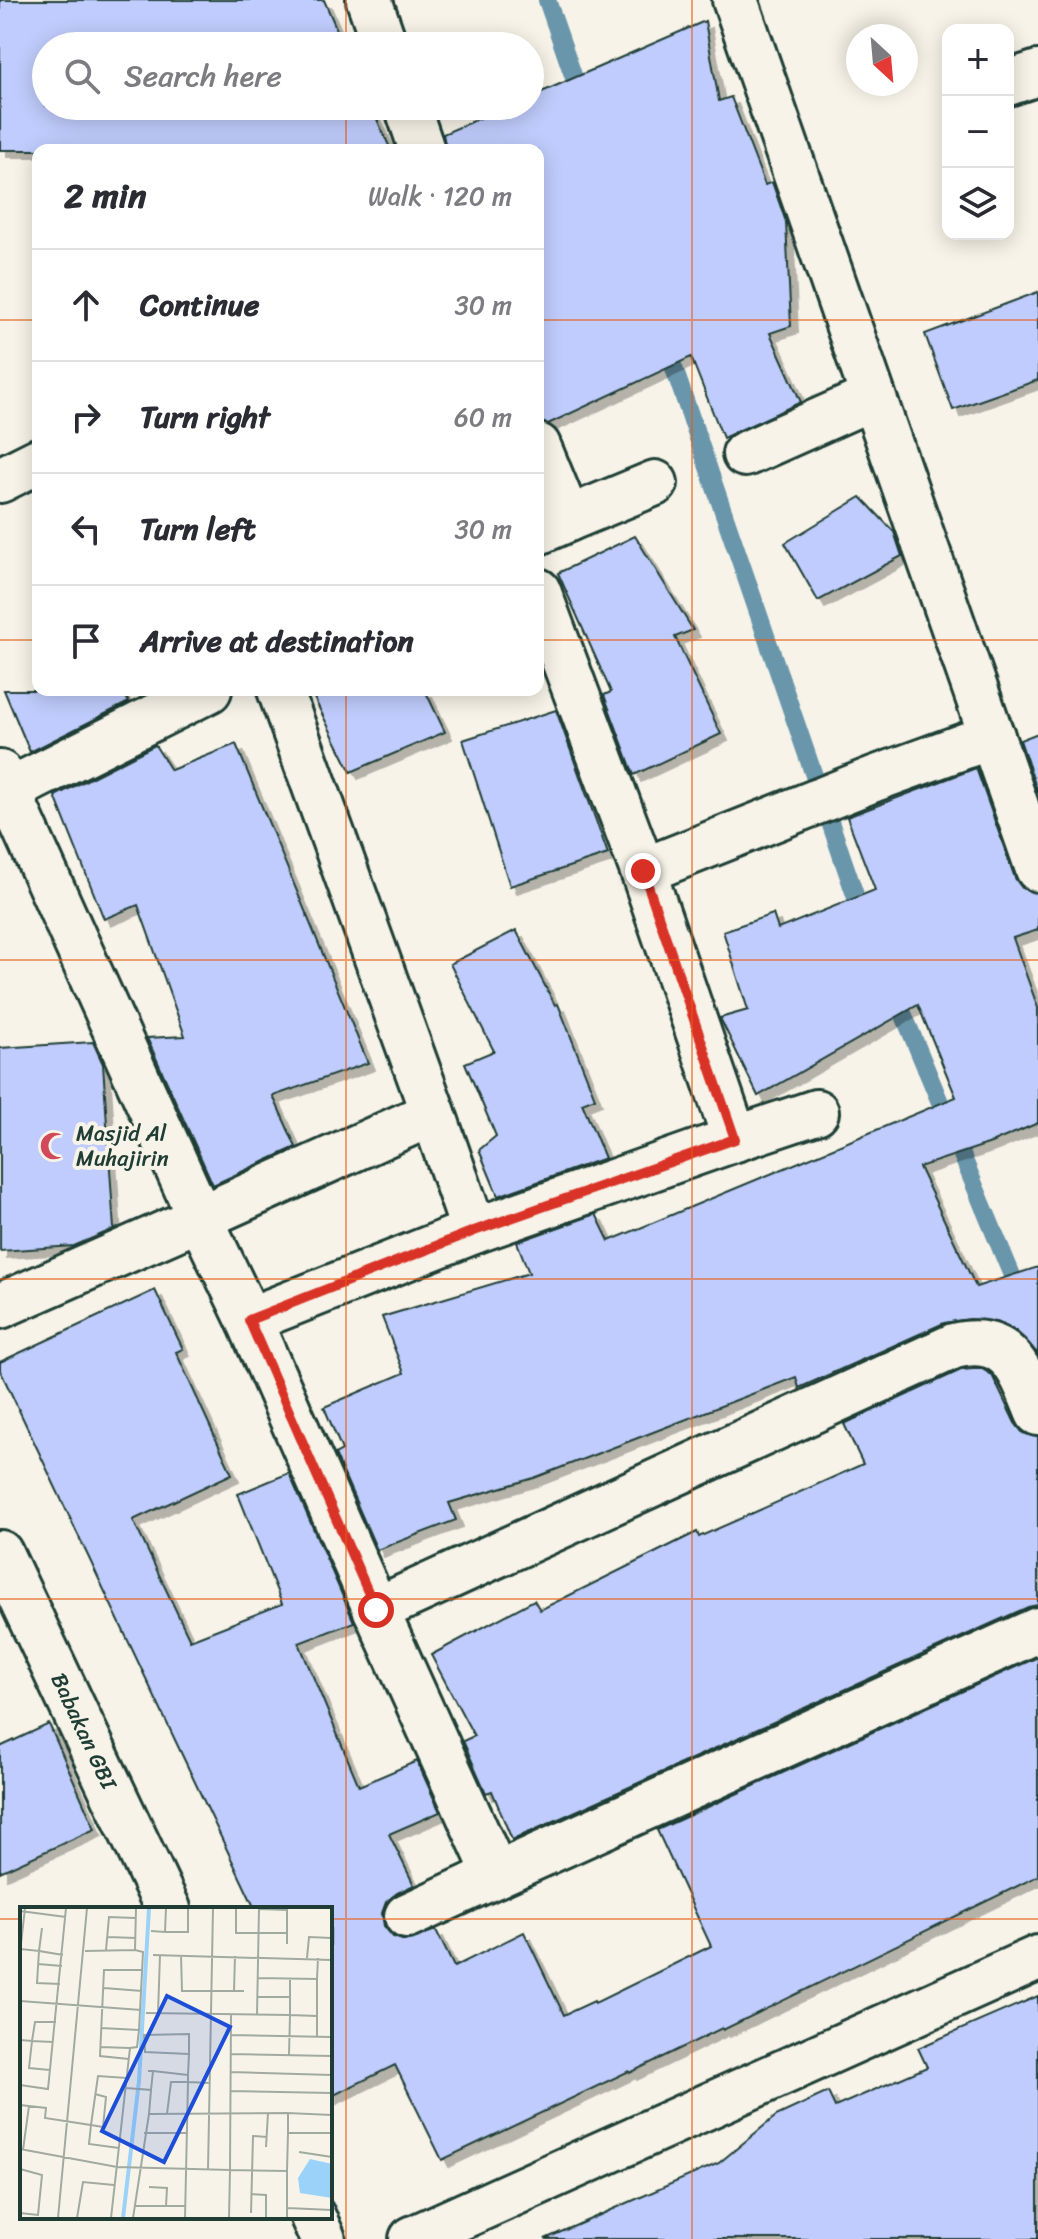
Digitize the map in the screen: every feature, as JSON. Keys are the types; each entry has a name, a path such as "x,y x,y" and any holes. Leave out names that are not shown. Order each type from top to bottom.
{"street":[{"path":"369,0 380,32"},
{"path":"735,0 1038,869"},
{"path":"1014,81 1038,73"},
{"path":"412,120 420,144"},
{"path":"745,454 873,397"},
{"path":"0,480 32,464"},
{"path":"544,478 553,525 655,483"},
{"path":"544,607 643,871 735,1139"},
{"path":"196,696 3,786 249,1320 496,1875"},
{"path":"282,696 474,1231"},
{"path":"643,871 874,779 992,736"},
{"path":"249,1320 474,1231 816,1112"},
{"path":"0,1306 433,1113"},
{"path":"376,1610 954,1346 976,1341 997,1347 1014,1360 1038,1413"},
{"name":"Babakan GBI","path":"0,1553 167,1907"},
{"path":"407,1916 1038,1630"},
{"path":"412,2239 1038,1958"},
{"path":"314,2219 323,2239"}],"building":[{"path":"0,0 324,0 338,32 32,32 32,120 377,120 388,144 32,144 32,150 0,150"},
{"path":"705,21 719,101 731,97 765,185 772,182 786,222 791,326 770,333 801,402 723,438 691,357 544,423 544,144 445,144 443,134 476,120 544,120 544,91"},
{"path":"1038,292 1038,380 953,410 925,334"},
{"path":"861,497 894,532 902,556 818,601 785,543"},
{"path":"635,536 693,630 675,637 721,734 634,775 604,695 611,692 558,573"},
{"path":"4,690 32,690 32,696 125,696 129,702 30,752"},
{"path":"313,696 428,696 445,732 351,772"},
{"path":"556,710 608,854 510,886 463,740"},
{"path":"1038,733 1038,793 1020,740"},
{"path":"236,744 368,1063 273,1096 296,1147 213,1185 147,1038 185,1036 138,905 104,919 55,796 155,745 171,770"},
{"path":"976,768 1015,878 1022,888 1038,893 1038,930 1013,938 1038,1008 1038,1123 991,1143 919,1167 976,1287 1038,1267 1038,1354 1016,1331 997,1322 970,1319 944,1323 799,1388 796,1377 534,1478 449,1503 456,1520 377,1550 335,1454 342,1450 324,1407 404,1373 382,1317 529,1273 517,1242 596,1214 609,1241 956,1097 918,1005 758,1096 720,1018 748,1010 723,931 773,914 778,929 875,890 847,817"},
{"path":"516,930 555,1005 558,1004 595,1098 582,1103 605,1158 498,1196 479,1150 496,1136 465,1063 494,1051 450,964"},
{"name":"Masjid Al Muhajirin","path":"93,1042 103,1064 114,1229 74,1246 0,1251 0,1048"},
{"path":"155,1290 183,1349 176,1352 232,1474 133,1520 190,1640 282,1604 238,1494 289,1473 354,1622 299,1643 359,1786 417,1761 440,1812 389,1834 414,1885 386,1902 382,1913 384,1926 393,1937 405,1941 436,1930 454,1967 524,1932 564,2015 595,2003 711,1946 657,1830 1038,1657 1038,1876 723,2030 442,2160 395,2065 332,2096 332,1907 254,1907 0,1370 0,1362"},
{"path":"982,1369 992,1375 1023,1433 1038,1437 1038,1605 512,1840 492,1791 486,1793 463,1741 474,1736 431,1655 534,1600 540,1610 697,1532 699,1537 863,1464 844,1424 961,1370"},
{"path":"49,1724 95,1829 0,1872 0,1747"},
{"path":"1038,1996 1038,2239 545,2239 719,2163 776,2116 828,2092 835,2107 927,2067 918,2048"}],"waterway":[{"path":"547,0 582,101"},
{"path":"666,345 863,918"},
{"path":"895,994 1038,1338"}],"place":[{"name":"Masjid Al Muhajirin","path":"54,1146"}],"route":[{"path":"376,1610 249,1320 474,1231 735,1139 643,871"}]}
